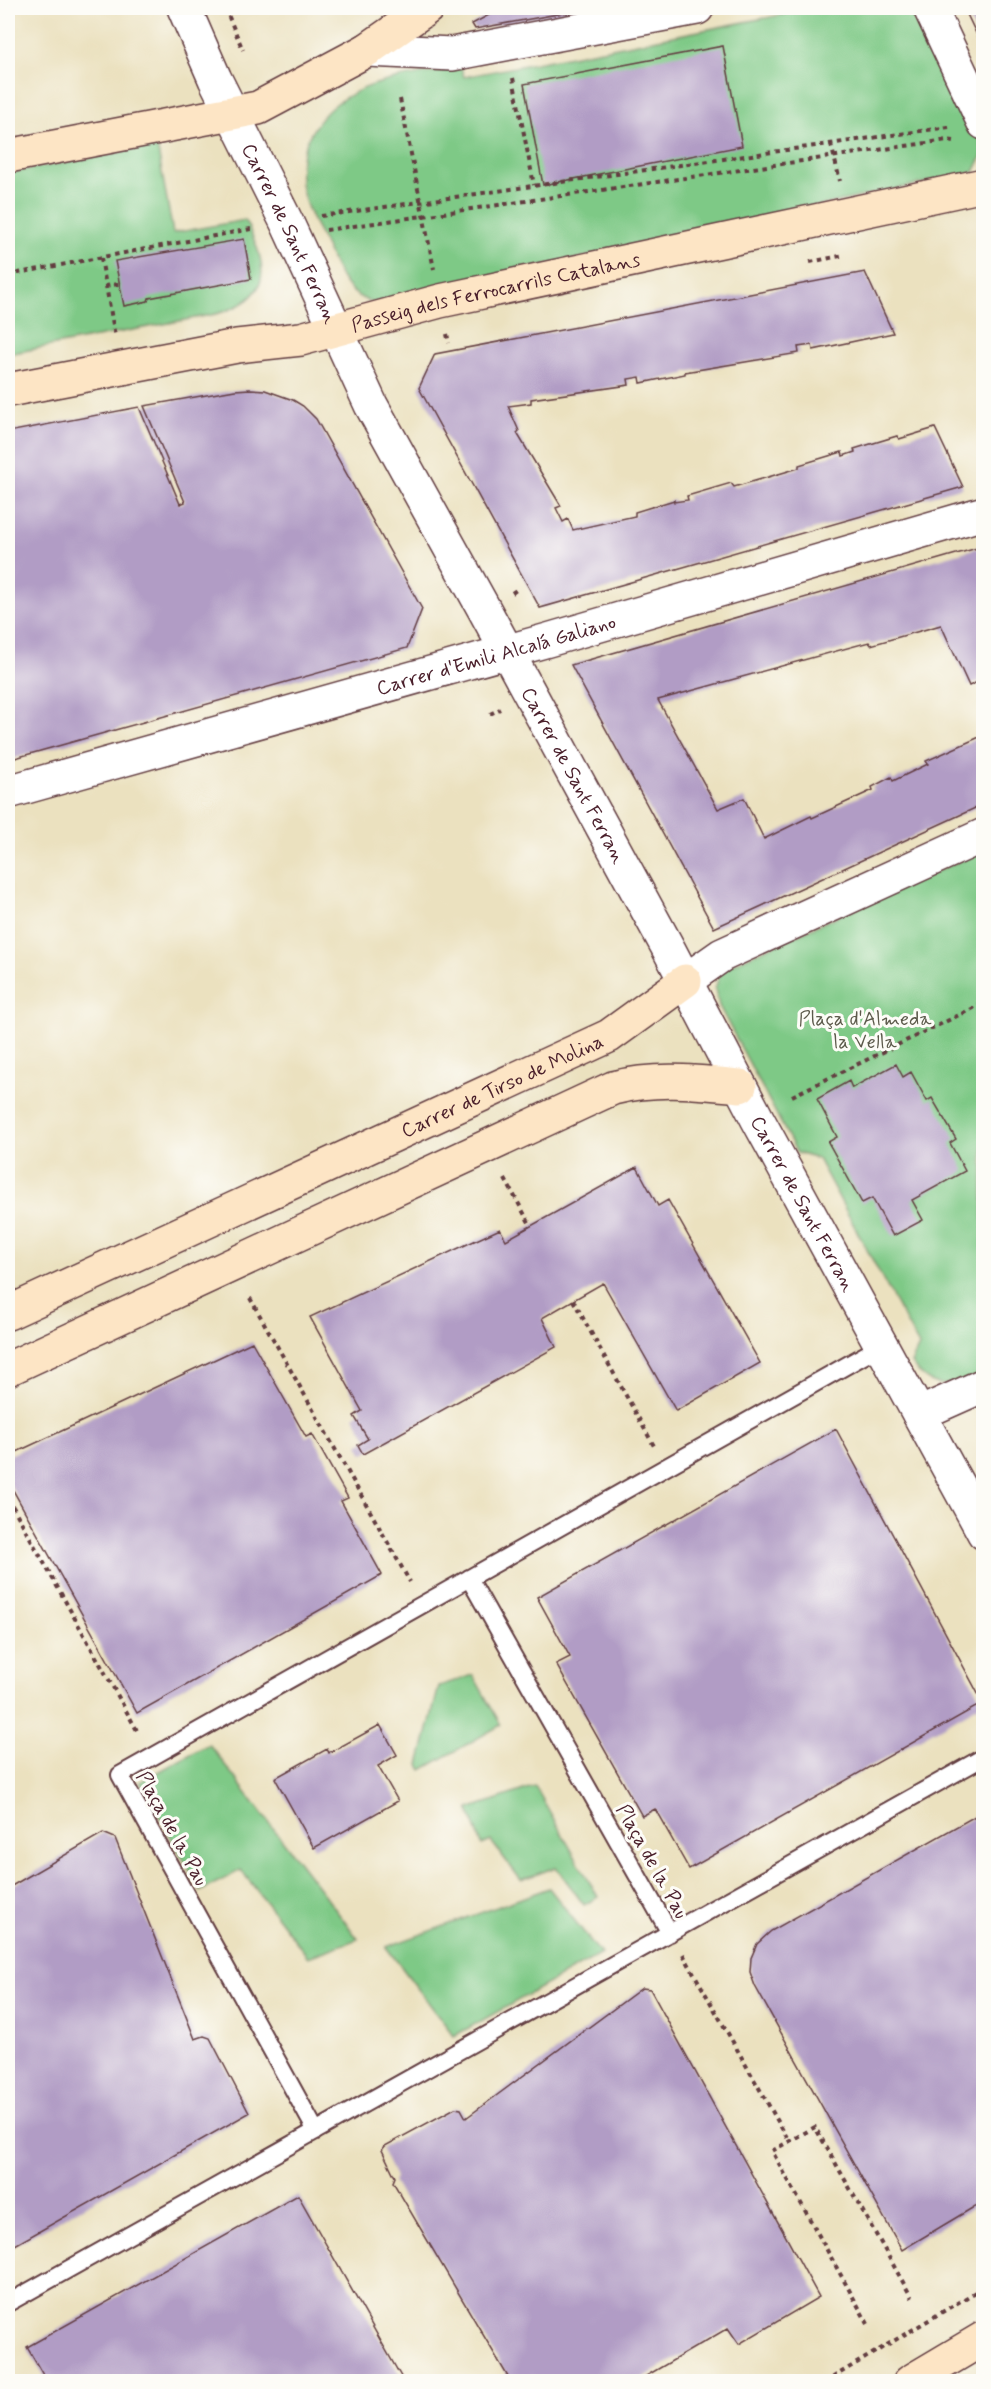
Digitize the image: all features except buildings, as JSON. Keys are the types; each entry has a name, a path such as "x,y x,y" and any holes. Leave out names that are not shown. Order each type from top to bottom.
{"street":[{"name":"Carrer de Sant Ferran","path":"184,8 371,405 984,1533"},
{"path":"8,156 258,108 367,50 427,8"},
{"path":"367,50 452,54 697,8"},
{"path":"930,8 966,130"},
{"name":"Passeig dels Ferrocarrils Catalans","path":"8,390 237,346 301,339 440,301 984,185"},
{"name":"Carrer d'Emili Alcalá Galiano","path":"8,792 507,652 984,513"},
{"name":"Carrer de Tirso de Molina","path":"8,1313 609,1036 722,955 984,835"},
{"path":"8,1369 614,1089 654,1080 684,1080 740,1086"},
{"path":"919,1414 984,1385"},
{"path":"910,2382 984,2338"}],"lane":[{"path":"470,1578 881,1346"},
{"name":"Plaça de la Pau","path":"470,1578 670,1933 316,2131 120,1775 470,1578"},
{"path":"670,1933 984,1757"},
{"path":"8,2303 316,2131"}],"path":[{"path":"225,8 243,50"},
{"path":"513,77 534,186"},
{"name":"Passeig dels Ferrocarrils Catalans","path":"400,99 436,278"},
{"path":"324,216 831,144 966,130"},
{"path":"319,231 947,140 966,130"},
{"path":"831,144 842,187"},
{"path":"8,275 256,228"},
{"path":"810,262 845,255"},
{"path":"101,258 115,339"},
{"path":"105,286 119,284"},
{"path":"490,714 500,709"},
{"path":"792,1095 984,1003"},
{"path":"505,1179 531,1226"},
{"path":"250,1298 423,1604"},
{"path":"573,1300 666,1467"},
{"path":"8,1498 152,1757"},
{"path":"670,1933 789,2141"},
{"path":"868,2324 772,2151 815,2127 912,2298"},
{"path":"825,2382 984,2287"}],"green space":[{"path":"816,8 919,8 980,138 983,154 974,172 374,303 355,294 343,280 308,209 302,189 301,173 302,157 310,135 323,116 338,102 376,84 461,67 464,77"},
{"path":"157,145 173,233 245,220 253,237 261,266 261,278 257,289 249,299 216,314 8,354 8,173"},
{"name":"Plaça d'Almeda la Vella","path":"977,853 983,856 983,1376 944,1385 927,1380 911,1363 919,1346 818,1159 797,1153 719,1006 715,989 721,969"},
{"path":"473,1675 501,1725 422,1770 419,1765 439,1686"},
{"path":"209,1744 358,1939 308,1957 241,1870 201,1891 140,1782"},
{"path":"535,1786 598,1897 584,1905 556,1867 521,1880 491,1841 482,1845 469,1809"},
{"path":"549,1888 601,1954 454,2036 386,1947"}]}
